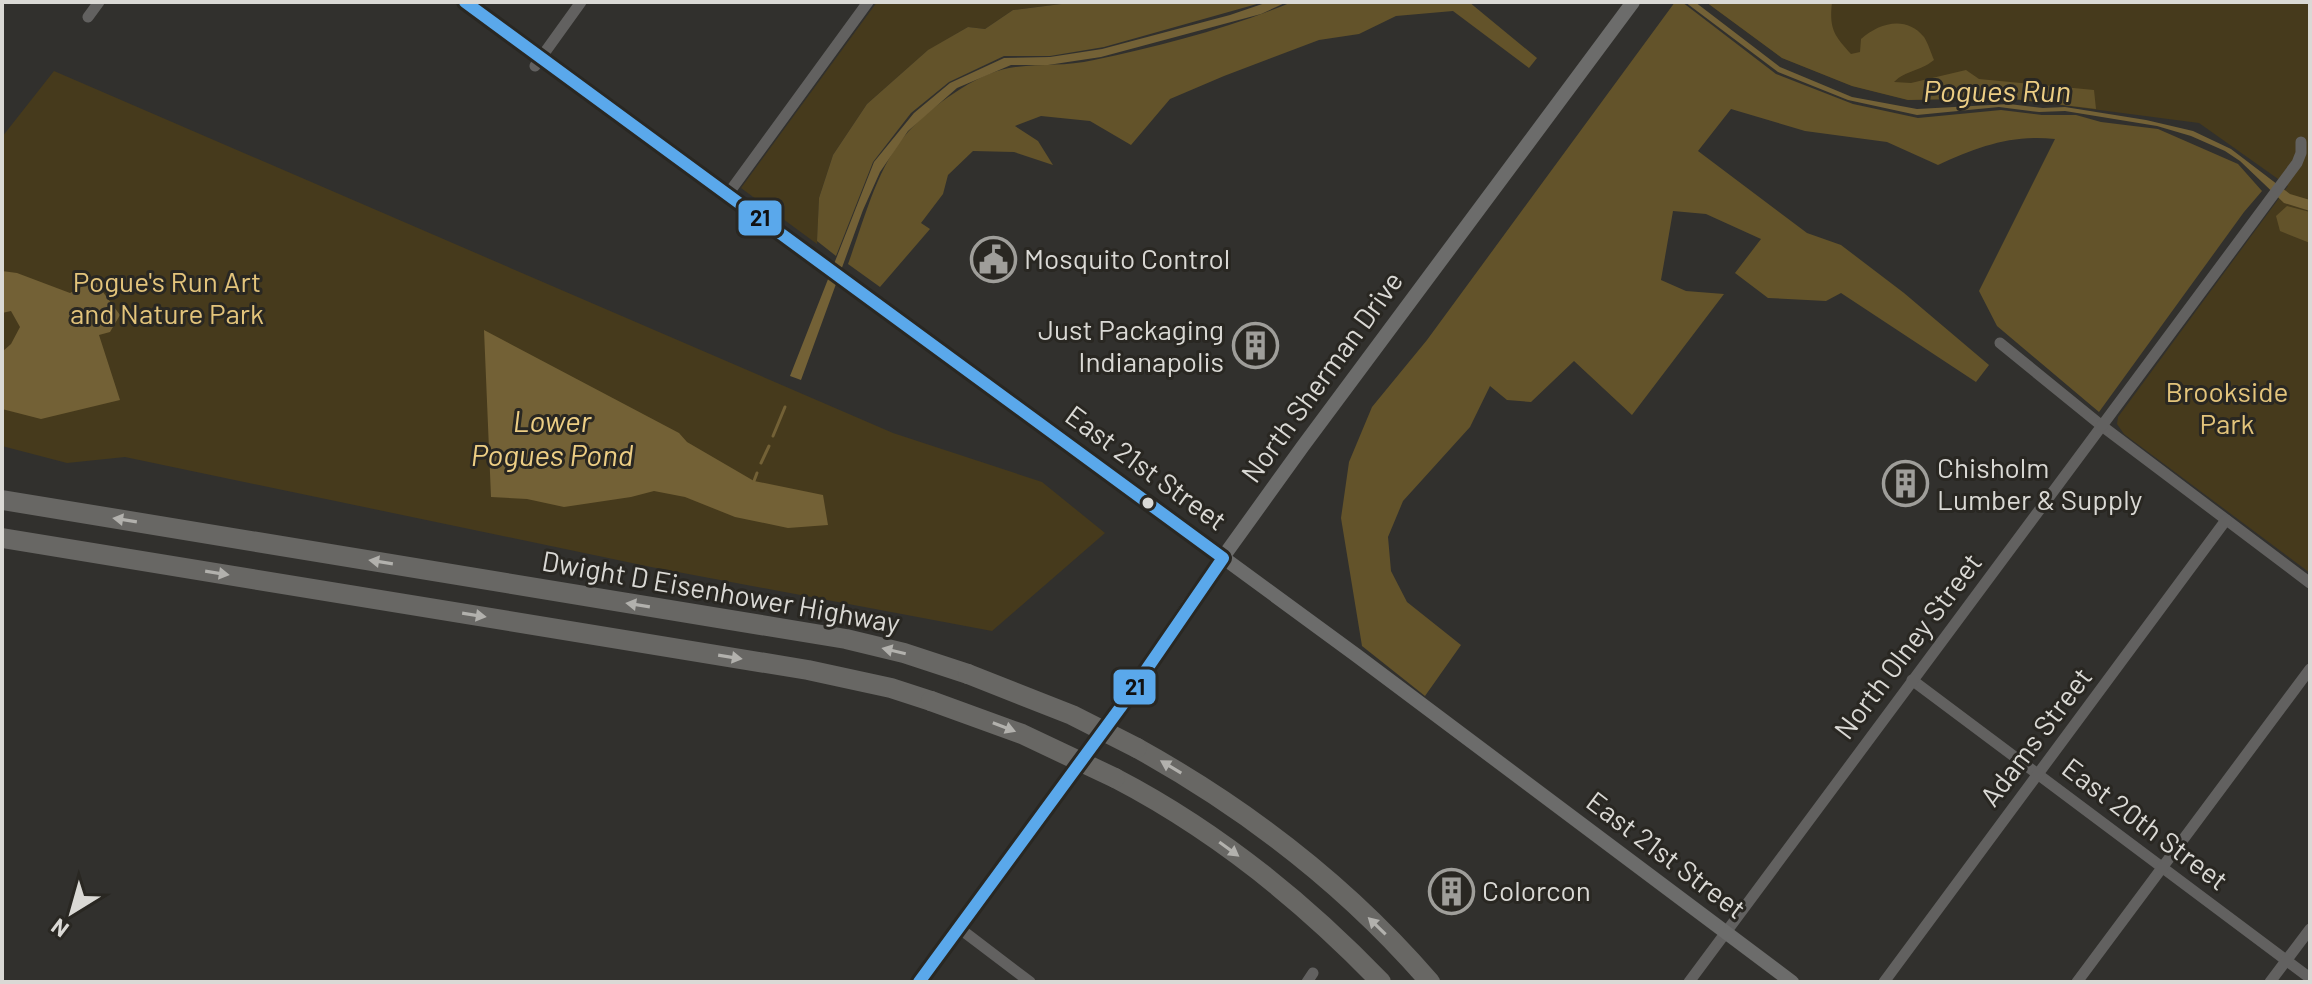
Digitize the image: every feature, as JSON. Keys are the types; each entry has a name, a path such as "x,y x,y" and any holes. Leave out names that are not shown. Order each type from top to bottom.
{"highway":[{"name":"Dwight D Eisenhower Highway","path":"2,500 846,639 904,653 968,674 1072,715 1137,748 1217,795 1299,856 1367,916 1430,982"},
{"path":"2,538 808,670 891,688 1022,734 1115,778 1191,823 1253,867 1318,921 1381,982"}],"main road":[{"name":"East 21st Street","path":"465,2 538,61 855,287 1792,982"},
{"name":"North Sherman Drive","path":"919,982 1120,708 1310,436 1633,2"}],"street":[{"path":"88,17 99,2"},
{"path":"538,61 581,2"},
{"path":"728,194 868,2"},
{"name":"North Olney Street","path":"1689,982 2297,163 2301,142"},
{"path":"2000,343 2102,426 2310,583"},
{"name":"Adams Street","path":"1884,982 2226,520"},
{"path":"2077,982 2310,669"},
{"name":"East 20th Street","path":"1912,680 2310,978"},
{"path":"959,928 1030,982"},
{"path":"2270,982 2310,929"}],"green space":[{"path":"877,2 1077,2 1013,10 985,29 968,27 927,51 867,104 833,155 819,198 817,244 741,188"},
{"name":"Brookside Park","path":"1706,2 2310,2 2310,573 2124,434 2117,424 2118,417 2288,186 2199,123 2006,98 1908,100 1852,86 1782,58"},
{"name":"Pogue's Run Art and Nature Park","path":"54,71 893,433 1042,482 1105,533 992,631 651,567 125,457 67,463 2,446 2,137"}],"shaded area":[{"path":"1077,2 1264,2 1104,47 1050,56 1004,56 949,82 911,113 873,162 836,256 817,241 819,198 833,155 867,104 928,50 968,27 985,29 1013,10"},
{"path":"1292,2 1469,2 1537,58 1529,68 1453,11 1396,16 1359,34 1319,40 1170,99 1131,145 1090,121 1041,116 1015,126 1038,141 1053,165 1014,152 973,151 948,175 943,194 921,223 930,229 880,287 848,264 872,195 897,146 929,112 968,84 1009,68 1083,62 1119,55 1219,28"},
{"path":"1675,2 1682,2 1776,74 1853,104 1918,118 2001,110 2076,115 2101,122 2158,129 2238,164 2262,191 2099,412 1997,326 1979,291 2055,139 2024,138 1995,143 1938,165 1887,142 1805,131 1731,109 1698,151 1807,233 1841,245 1989,365 1976,382 1841,293 1826,301 1768,298 1735,273 1761,239 1706,214 1673,211 1661,280 1686,291 1724,294 1632,415 1574,361 1531,402 1507,400 1490,386 1470,427 1403,501 1388,537 1391,571 1407,602 1461,645 1425,696 1362,646 1341,518 1349,462 1372,407 1427,340"},
{"path":"1706,2 1832,2 1834,31 1851,54 1860,52 1861,39 1876,29 1892,24 1909,26 1924,37 1934,60 1894,82 1911,83 1966,70 1979,79 2094,90 2096,109 2006,98 1908,100 1852,86 1782,58"},
{"path":"2287,206 2310,212 2310,243 2280,231 2276,216"}],"water":[{"path":"1268,2 1287,2 1261,14 1101,57 1048,65 1011,65 957,88 908,131 880,172 863,210 801,380 790,376 874,162 914,113 950,83 1004,58 1050,57 1102,49"},
{"path":"1685,2 1695,2 1780,67 1852,97 1917,109 2009,104 2065,107 2193,131 2231,149 2290,194 2310,200 2310,211 2284,203 2240,161 2225,151 2157,126 2065,111 2039,112 1999,107 1917,115 1848,100 1778,72"},
{"path":"2,271 17,273 70,293 94,280 120,315 110,332 99,335 120,400 41,419 2,409 2,352 11,344 20,327 11,311 2,313"},
{"name":"Lower Pogues Pond","path":"484,330 679,433 687,442 754,481 823,495 828,525 788,528 735,517 685,497 654,491 564,507 527,499 491,497"}],"waterway":[{"name":"Pogues Run","path":"773,436 785,407"},
{"name":"Pogues Run","path":"761,463 769,446"},
{"name":"Pogues Run","path":"754,481 757,473"}],"transit line":[{"name":"21","path":"465,2 1223,558 1120,708 919,982"}],"place":[{"name":"Mosquito Control","path":"993,259"},
{"name":"Just Packaging Indianapolis","path":"1255,346"},
{"name":"Chisholm Lumber & Supply","path":"1906,484"},
{"name":"Colorcon","path":"1451,891"}]}
